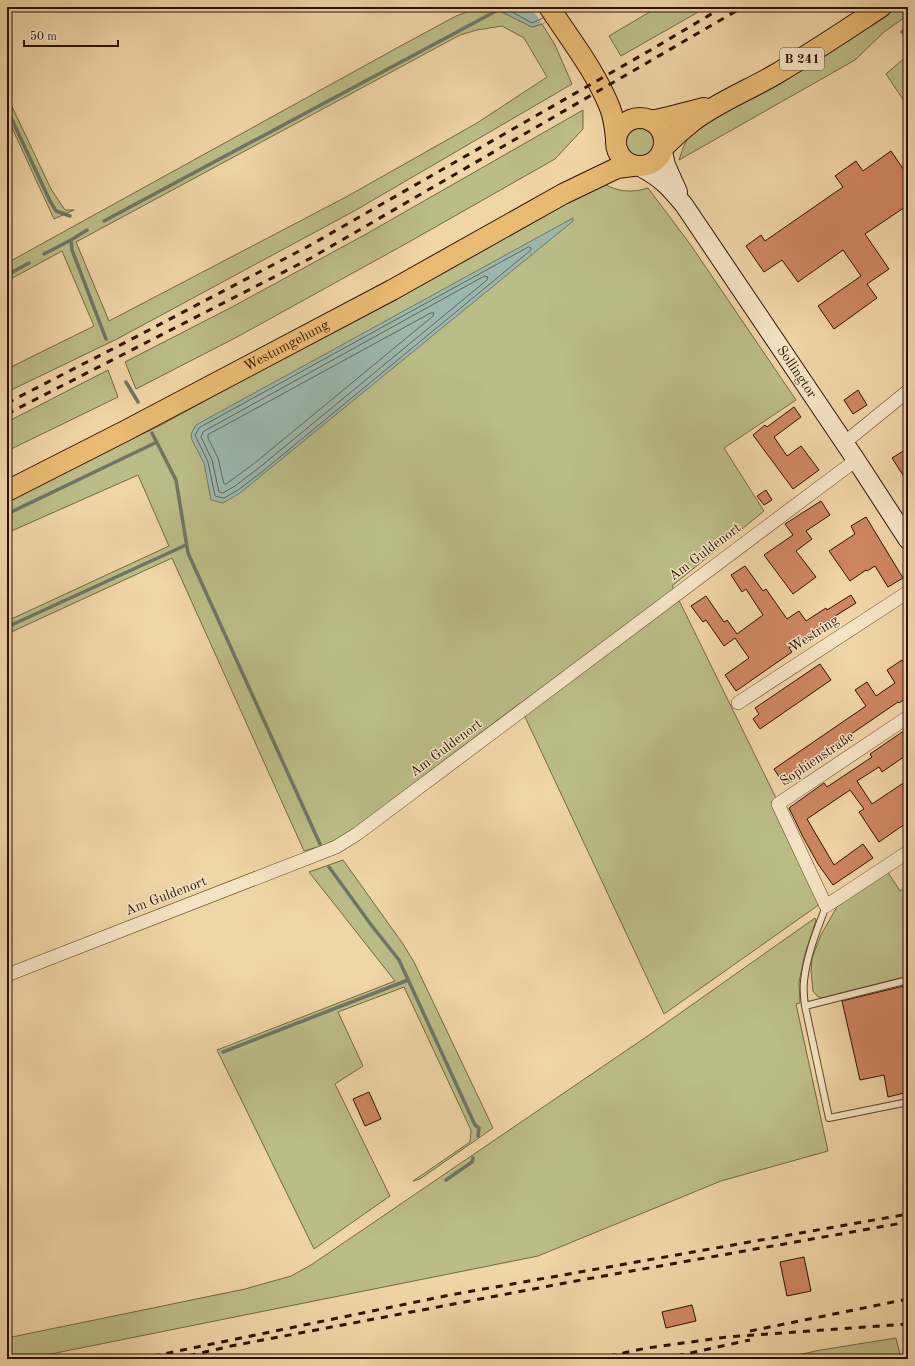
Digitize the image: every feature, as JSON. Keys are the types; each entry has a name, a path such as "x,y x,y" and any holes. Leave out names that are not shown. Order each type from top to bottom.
{"main road":[{"name":"B 241","path":"637,166 647,166 654,163 663,150 694,120 719,104 791,66 881,7"},
{"path":"552,11 591,70 610,108 614,122 617,150 626,162 637,166"},
{"path":"591,70 620,102 645,119 658,125 665,139 663,150"},
{"name":"B 241","path":"616,141 619,131 624,124 631,120 669,117 719,104"},
{"name":"Westumgehung","path":"563,194 595,168 608,155 616,141"},
{"name":"Sollingtor","path":"663,150 674,184 684,205"},
{"name":"Westumgehung","path":"7,491 132,427 378,297 563,194 617,168 637,166"},
{"name":"Sollingtor","path":"637,166 652,173 668,185 684,205 856,460 908,540"}],"street":[{"path":"844,443 908,391"},
{"name":"Am Guldenort","path":"7,975 342,844 856,460"},
{"name":"Westring","path":"738,703 908,592"},
{"name":"Sophienstraße","path":"826,906 778,804 908,717"},
{"path":"826,906 908,852"}],"lane":[{"path":"826,906 812,941 803,982 805,1006 829,1118 908,1102"},
{"path":"805,1006 908,980"}],"green space":[{"path":"480,7 500,7 498,10 532,27 542,24 555,45 572,84 356,210 117,339 7,392 7,369 94,326 62,251 7,281 7,263 456,16","holes":["502,26 524,38 547,77 477,123 346,197 109,321 76,242 460,35 477,30"]},
{"path":"658,7 707,7 621,56 609,36"},
{"path":"894,7 908,7 908,15 884,32 855,60 679,160 691,131 853,35"},
{"path":"908,55 908,107 886,74"},
{"path":"7,96 51,189 65,210 74,210 54,219 7,117"},
{"path":"583,110 583,129 555,159 237,337 136,389 125,362 232,307 368,233"},
{"path":"644,124 653,129 657,135 657,149 653,155 644,160 636,160 627,155 623,149 622,138 627,129 633,125"},
{"path":"604,184 615,189 626,191 636,191 648,188 690,244 796,400 724,448 764,511 672,586 776,798 771,802 820,904 664,1014 519,704 346,835 328,844 304,851 172,558 7,634 7,621 169,546 138,475 7,533 7,499 163,424 596,185"},
{"path":"108,370 118,397 7,451 7,422"},
{"path":"343,860 403,944 414,962 493,1128 420,1179 413,1181 470,1142 471,1130 404,987 338,1012 363,1066 335,1084 390,1196 314,1249 217,1050 395,981 309,872"},
{"path":"887,871 900,891 908,886 908,976 821,998 817,996 813,991 811,971 812,958 821,935 838,905"},
{"path":"815,918 816,920 805,954 799,982 800,1003 796,1004 828,1151 721,1181 538,1256 26,1359 7,1359 7,1338 245,1289 291,1276 311,1265 652,1033"},
{"path":"896,1338 901,1359 778,1359 821,1350"}],"water":[{"path":"500,7 568,7 542,24 532,27 498,10"},
{"path":"573,218 573,221 240,493 223,503 211,500 204,463 192,440 191,434 196,425"}],"pier":[{"path":"531,7 568,7 542,24"}],"building":[{"path":"891,151 908,176 908,205 865,234 889,269 867,284 877,298 834,329 818,306 861,276 843,250 798,282 782,260 764,272 746,246 761,235 765,241 843,187 835,176 856,161 863,171"},
{"path":"858,390 867,405 853,414 844,400"},
{"path":"794,407 801,417 774,437 787,456 801,446 819,470 793,489 753,435 765,425 767,427"},
{"path":"908,448 908,483 892,458"},
{"path":"766,490 772,500 764,505 757,496"},
{"path":"821,501 830,515 806,531 812,539 796,551 816,577 793,594 764,555 793,535 785,524"},
{"path":"866,517 903,578 888,587 875,566 867,571 866,570 850,581 829,551 855,534 851,526"},
{"path":"745,566 763,591 766,589 787,619 799,611 806,621 826,608 827,610 851,595 856,603 832,618 836,623 816,636 813,632 789,648 792,652 736,691 725,675 749,658 735,638 724,646 706,620 703,622 691,606 706,596 724,622 727,620 737,634 763,615 746,589 742,592 731,575"},
{"path":"902,660 908,670 908,697 899,703 898,702 822,754 825,758 785,786 774,769 866,706 855,690 867,682 876,696 895,683 887,670"},
{"path":"820,664 831,680 760,729 753,719 759,714 755,708"},
{"path":"908,728 908,754 882,772 879,767 857,781 872,804 908,780 908,822 879,842 859,812 864,809 850,790 807,819 834,865 863,844 873,858 833,885 818,864 789,808 824,783 827,787 872,757 870,754"},
{"path":"908,985 908,1092 888,1097 884,1075 860,1080 842,1001"},
{"path":"369,1092 381,1119 365,1126 353,1099"},
{"path":"804,1257 811,1291 787,1296 780,1262"},
{"path":"692,1305 696,1321 666,1328 662,1312"}],"waterway":[{"path":"104,221 498,10"},
{"path":"902,32 908,28"},
{"path":"7,109 50,201 56,211 70,216"},
{"path":"87,230 71,240 72,250 106,339"},
{"path":"44,254 71,240"},
{"path":"7,275 29,263"},
{"path":"126,382 138,402"},
{"path":"152,433 176,480 188,553 320,844"},
{"path":"7,514 157,442"},
{"path":"7,627 186,545"},
{"path":"329,867 399,960 475,1125 479,1128 478,1136"},
{"path":"223,1052 408,980"},
{"path":"446,1180 472,1162 473,1158"}],"railway":[{"path":"7,403 307,247 723,7"},
{"path":"7,414 311,258 743,7"},
{"path":"139,1359 450,1295 908,1214"},
{"path":"175,1359 231,1346 581,1280 908,1222"},
{"path":"750,1331 908,1299"},
{"path":"595,1359 647,1348 727,1337 908,1324"},
{"path":"663,1359 750,1340"}]}
